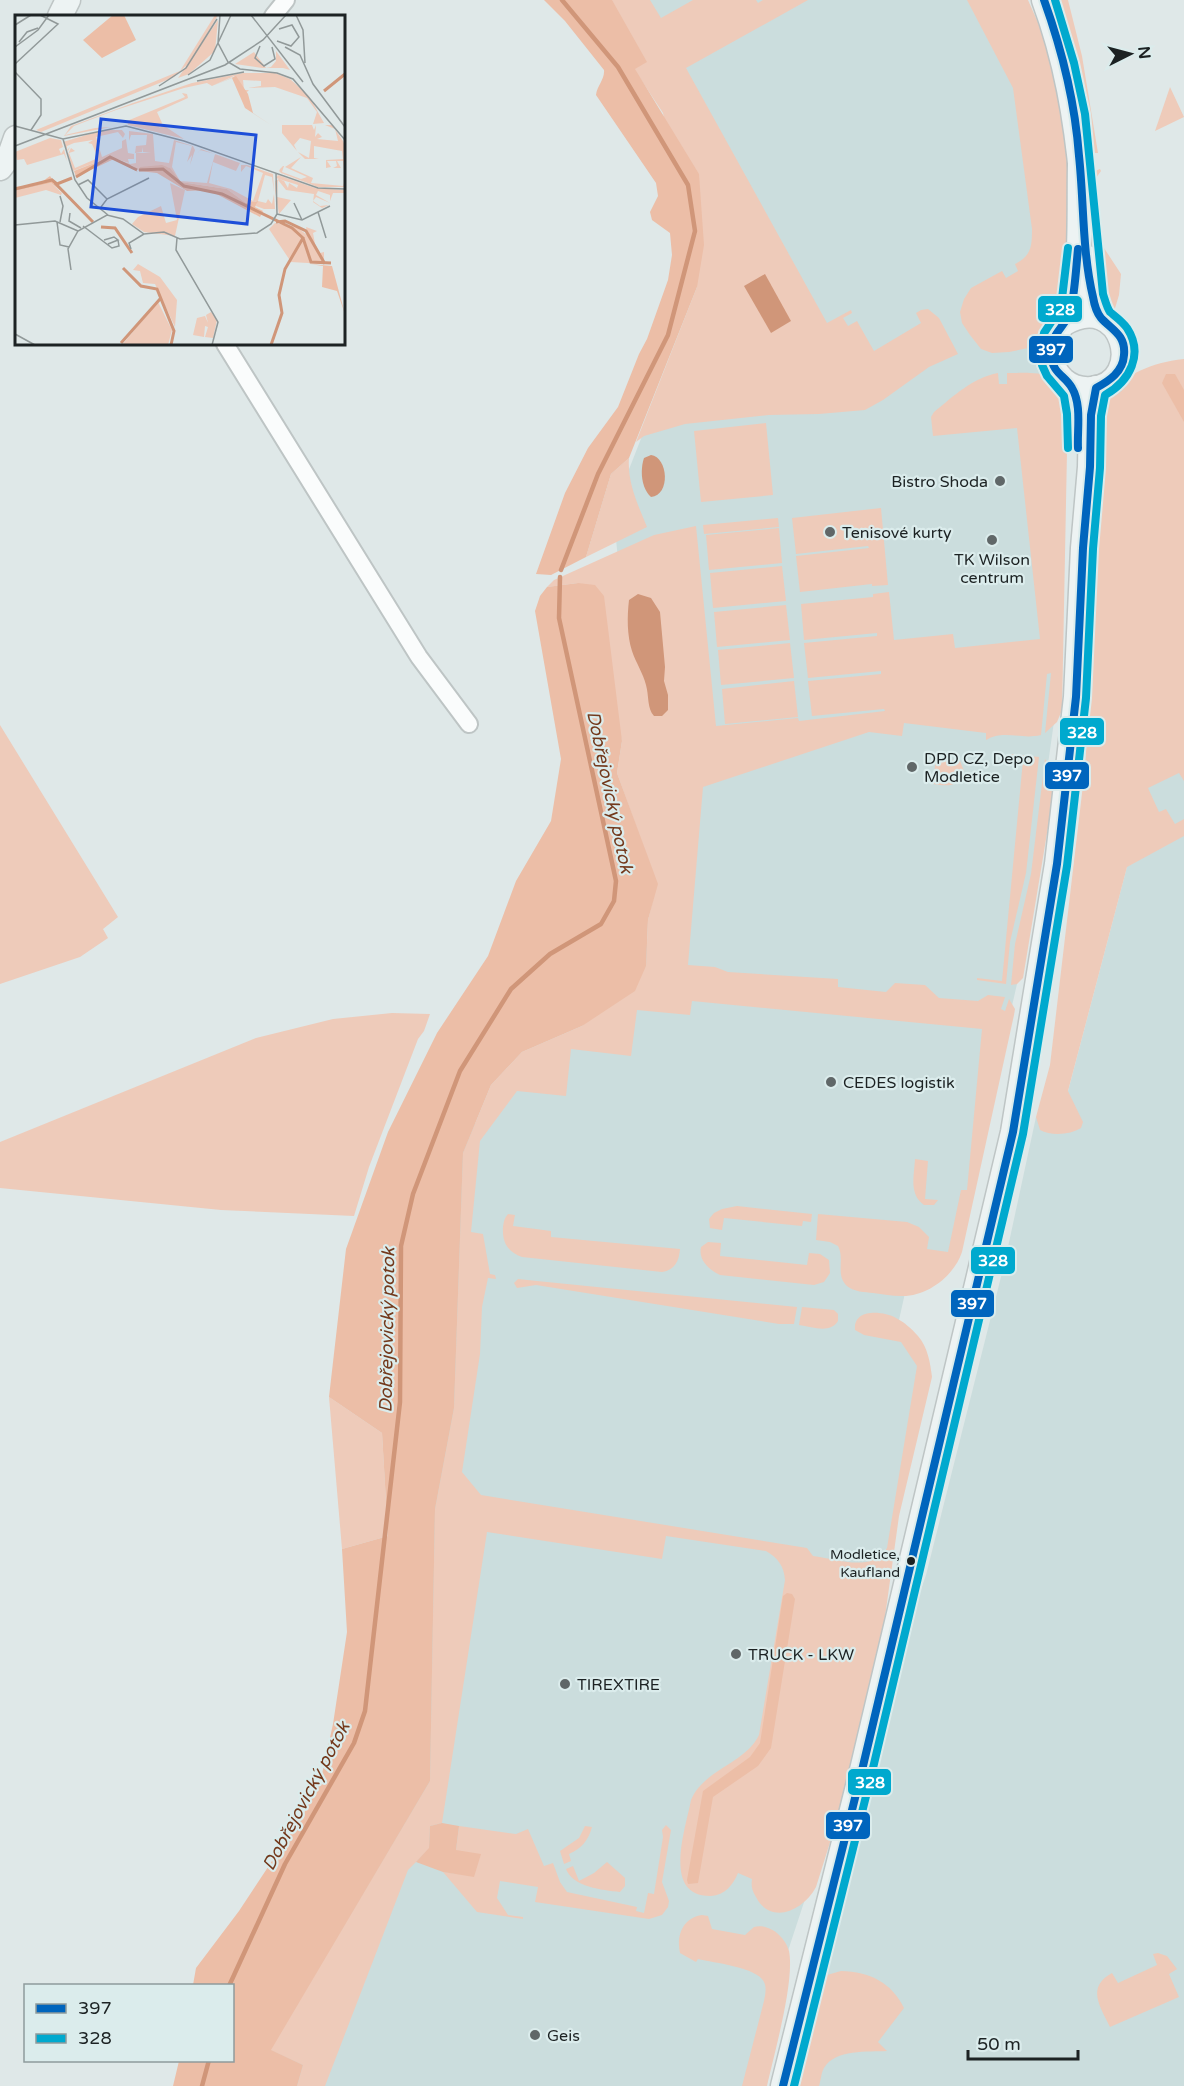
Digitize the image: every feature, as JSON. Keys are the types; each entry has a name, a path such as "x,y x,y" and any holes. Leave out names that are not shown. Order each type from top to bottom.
{"main road":[{"path":"60,15 68,0"},
{"path":"1044,0 1065,68 1075,122 1091,288 1100,317"},
{"path":"0,168 10,155 15,141"},
{"path":"1063,324 1074,317 1087,315 1100,317 1110,323 1118,332 1123,343 1122,366 1116,376 1096,388 1084,389 1072,386 1057,374 1051,359 1052,342 1071,310 1075,288 1080,165"},
{"path":"1072,386 1077,410 1083,548"},
{"path":"783,2086 863,1766 1013,1132 1057,864 1076,697 1091,415 1096,388"}],"street":[{"path":"274,15 286,0"},
{"path":"226,345 419,657 468,724"}],"shaded area":[{"path":"544,0 612,0 647,62 635,69 699,174 704,245 697,287 629,458 611,474 586,557 551,575 536,574 565,493 588,448 618,407 647,339 668,280 672,255 670,233 652,220 650,212 658,196 656,183 596,95 604,70 565,21"},
{"path":"611,0 650,0 661,18 693,0 756,0 758,3 763,0 808,0 686,68 827,323 851,310 852,313 843,318 848,326 857,321 874,351 921,323 916,313 928,309 939,318 958,354 929,367 865,410 769,415 685,424 644,436 636,442 697,287 663,113 634,69 646,62"},
{"path":"617,0 1016,0 1062,289 1061,672 1017,984 954,1258 905,1293 899,1320 928,1362 887,1568 809,1887 785,1960 758,2086 252,2086 407,1784 460,1135 584,1039 656,930 613,510 712,258 707,169"},
{"path":"967,0 1028,0 1047,43 1054,67 1067,150 1069,302 1042,340 1033,347 1009,352 992,353 981,349 962,323 960,312 971,288 1002,271 1006,278 1018,271 1015,264 1027,254 1031,246 1032,235 1013,88"},
{"path":"1052,0 1068,0 1082,56 1098,153 1091,153"},
{"path":"1170,87 1184,117 1155,131"},
{"path":"1100,169 1096,178 1104,248 1121,274 1119,295 1113,315 1097,288 1090,182 1093,172"},
{"path":"765,274 791,321 771,333 744,286"},
{"path":"1184,359 1184,781 1179,773 1148,788 1159,812 1166,809 1175,824 1184,819 1184,836 1127,867 1068,1091 1083,1122 1081,1128 1072,1132 1050,1133 1040,1130 1036,1117 1050,1065 1085,768 1100,499 1103,394 1140,370 1160,363"},
{"path":"998,373 999,384 1007,384 1007,373 1044,375 1058,383 1068,400 1062,710 1057,722 1045,733 1051,673 1047,674 1041,735 999,735 986,740 986,733 904,723 902,736 869,732 703,787 688,965 715,967 728,972 838,979 838,987 886,992 895,983 925,985 939,998 978,1001 988,995 1005,997 1001,1009 1005,1011 1009,999 1015,1009 1014,1015 962,1252 953,1269 930,1289 911,1295 894,1296 853,1289 843,1282 838,1246 816,1240 818,1214 907,1222 919,1227 929,1237 927,1249 948,1252 961,1190 967,1190 982,1029 692,1001 690,1015 637,1010 631,1056 571,1049 566,1096 517,1091 480,1141 471,1232 483,1234 490,1274 495,1275 496,1279 488,1278 482,1307 480,1354 462,1472 481,1495 807,1548 813,1556 843,1561 872,1560 880,1556 887,1548 917,1366 901,1342 864,1335 855,1330 856,1323 859,1318 870,1313 884,1314 911,1328 924,1345 932,1377 899,1516 879,1660 848,1785 816,1887 811,1895 796,1908 778,1913 762,1906 753,1890 752,1879 738,1873 728,1889 711,1896 696,1893 686,1885 681,1873 682,1843 691,1800 697,1789 744,1753 759,1735 785,1580 782,1567 777,1560 766,1551 666,1536 662,1559 487,1532 442,1823 430,1826 429,1849 408,1870 325,2086 297,2086 303,2065 270,2050 430,1781 435,1509 454,1408 463,1153 491,1085 522,1052 582,1026 646,966 648,920 657,884 617,773 622,741 578,583 547,587 554,580 654,535 696,526 716,726 798,718 799,721 885,711 884,709 812,716 808,681 881,674 881,671 808,678 804,643 877,636 877,633 804,640 801,604 873,597 873,594 889,592 894,640 953,634 955,648 1040,639 1017,428 933,436 931,417 934,412 972,383"},
{"path":"1166,374 1175,374 1184,390 1184,422 1162,383"},
{"path":"1162,383 1184,422 1184,2086 796,2086 836,1925 898,1655 926,1575 1005,1261 1036,1117 1066,1099 1127,867"},
{"path":"766,423 773,495 701,502 694,431"},
{"path":"651,455 657,457 661,462 665,476 662,490 651,497 643,484 642,468 644,458"},
{"path":"629,458 631,485 647,527 586,557 611,474"},
{"path":"881,508 888,585 872,586 872,584 800,592 796,556 869,548 868,546 796,554 792,518"},
{"path":"778,518 779,527 704,534 703,525"},
{"path":"779,528 782,563 709,570 706,535"},
{"path":"782,566 786,601 713,608 710,573"},
{"path":"578,583 595,585 604,596 622,741 617,773 658,884 648,920 646,966 635,991 582,1026 522,1052 491,1085 463,1153 454,1408 435,1509 430,1781 271,2050 303,2065 297,2086 173,2086 179,2062 234,2062 234,1984 193,1984 196,1968 239,1911 307,1808 322,1774 333,1724 347,1632 342,1549 388,1536 382,1433 329,1397 346,1249 388,1132 437,1033 488,956 516,881 551,821 561,759 535,611 540,596 547,587"},
{"path":"638,594 651,598 660,612 665,667 664,681 668,695 668,710 662,716 654,716 650,710 645,681 630,645 629,600"},
{"path":"786,605 790,640 717,647 714,612"},
{"path":"790,643 794,678 721,685 718,650"},
{"path":"794,681 798,717 725,724 722,689"},
{"path":"0,725 118,917 103,929 108,938 80,957 0,984"},
{"path":"1010,754 1039,757 1026,873 1010,942 1006,984 977,980 977,978 1002,981 1023,760 1009,758"},
{"path":"936,757 960,761 964,771 956,783 952,785 933,784"},
{"path":"1045,759 1054,772 1055,785 1023,978 1017,984 1011,985 1015,944 1031,874"},
{"path":"392,1013 430,1014 424,1031 418,1039 369,1167 354,1216 221,1210 0,1188 0,1142 256,1038 333,1019"},
{"path":"915,1159 928,1161 925,1199 938,1200 934,1205 924,1205 916,1196 914,1190"},
{"path":"737,1206 812,1214 811,1222 803,1221 802,1226 724,1218 722,1230 710,1228 709,1219 714,1213"},
{"path":"508,1214 515,1215 513,1226 551,1231 551,1237 680,1249 679,1257 673,1267 662,1272 522,1257 510,1250 505,1242 503,1227"},
{"path":"708,1242 721,1243 720,1256 807,1265 809,1253 820,1254 829,1260 830,1273 824,1282 814,1285 720,1275 708,1267 701,1256 701,1247"},
{"path":"518,1279 797,1307 794,1324 779,1324 536,1285 517,1288 514,1283"},
{"path":"802,1307 834,1310 838,1314 838,1321 826,1329 799,1325"},
{"path":"329,1397 382,1433 388,1536 342,1549"},
{"path":"787,1593 792,1594 795,1599 771,1748 758,1766 713,1797 698,1883 688,1884 703,1791 750,1757 760,1743 783,1596"},
{"path":"442,1823 459,1826 456,1850 481,1854 474,1877 443,1872 416,1862 429,1848 430,1826"},
{"path":"666,1825 671,1830 662,1882 669,1901 668,1907 662,1915 649,1919 535,1902 538,1887 500,1881 497,1898 508,1915 523,1917 523,1919 477,1912 443,1872 474,1876 456,1850 459,1826 516,1834 528,1829 544,1866 553,1863 560,1882 567,1892 637,1907 636,1911 644,1913 648,1893 654,1894 663,1837 662,1830"},
{"path":"585,1826 592,1827 589,1836 581,1847 569,1854 571,1861 564,1864 560,1851 579,1838"},
{"path":"607,1862 625,1878 625,1886 620,1892 581,1884 566,1869 573,1866 579,1881 594,1873"},
{"path":"702,1915 708,1916 712,1929 745,1935 754,1927 765,1927 776,1932 787,1945 790,1964 787,1998 767,2086 742,2086 764,2001 765,1984 760,1977 744,1969 698,1959 696,1962 680,1953 679,1940 682,1928 690,1920"},
{"path":"1153,1954 1167,1956 1177,1969 1169,1974 1179,1997 1110,2027 1099,2004 1097,1991 1099,1984 1112,1973 1118,1983 1157,1965"},
{"path":"841,1971 870,1976 886,1985 899,1999 904,2008 878,2042 887,2051 852,2053 836,2057 824,2068 819,2086 794,2086 817,1990 827,1975"}],"waterway":[{"name":"Dobřejovický potok","path":"561,570 598,474 668,335 695,231 688,185 618,67 562,0"},
{"name":"Dobřejovický potok","path":"230,1984 285,1864 354,1743 365,1711 400,1402 401,1246 413,1194 460,1071 511,989 550,954 601,924 614,901 616,881 559,618 560,577"},
{"name":"Dobřejovický potok","path":"202,2086 208,2062"}],"transit line":[{"name":"397","path":"783,2086 863,1766 1013,1132 1057,864 1076,697 1091,415 1096,388 1118,371 1124,355 1121,338 1101,318 1093,299 1087,262 1081,173 1071,96 1062,57 1044,0"},
{"name":"328","path":"794,2086 873,1768 1023,1134 1067,866 1086,698 1101,416 1105,395 1127,375 1134,357 1132,338 1127,328 1110,312 1103,294 1085,114 1074,63 1055,0"},
{"name":"328","path":"1068,248 1061,307 1044,333 1040,352 1047,376 1064,396 1068,448"},
{"name":"397","path":"1078,249 1071,309 1055,335 1051,347 1054,366 1072,388 1077,402 1078,448"}],"place":[{"name":"Bistro Shoda","path":"1000,481"},
{"name":"Tenisové kurty","path":"830,532"},
{"name":"TK Wilson centrum","path":"992,540"},
{"name":"DPD CZ, Depo Modletice","path":"912,767"},
{"name":"CEDES logistik","path":"831,1082"},
{"name":"Modletice, Kaufland","path":"911,1561"},
{"name":"TRUCK - LKW","path":"736,1654"},
{"name":"TIREXTIRE","path":"565,1684"},
{"name":"Geis","path":"535,2035"}]}
